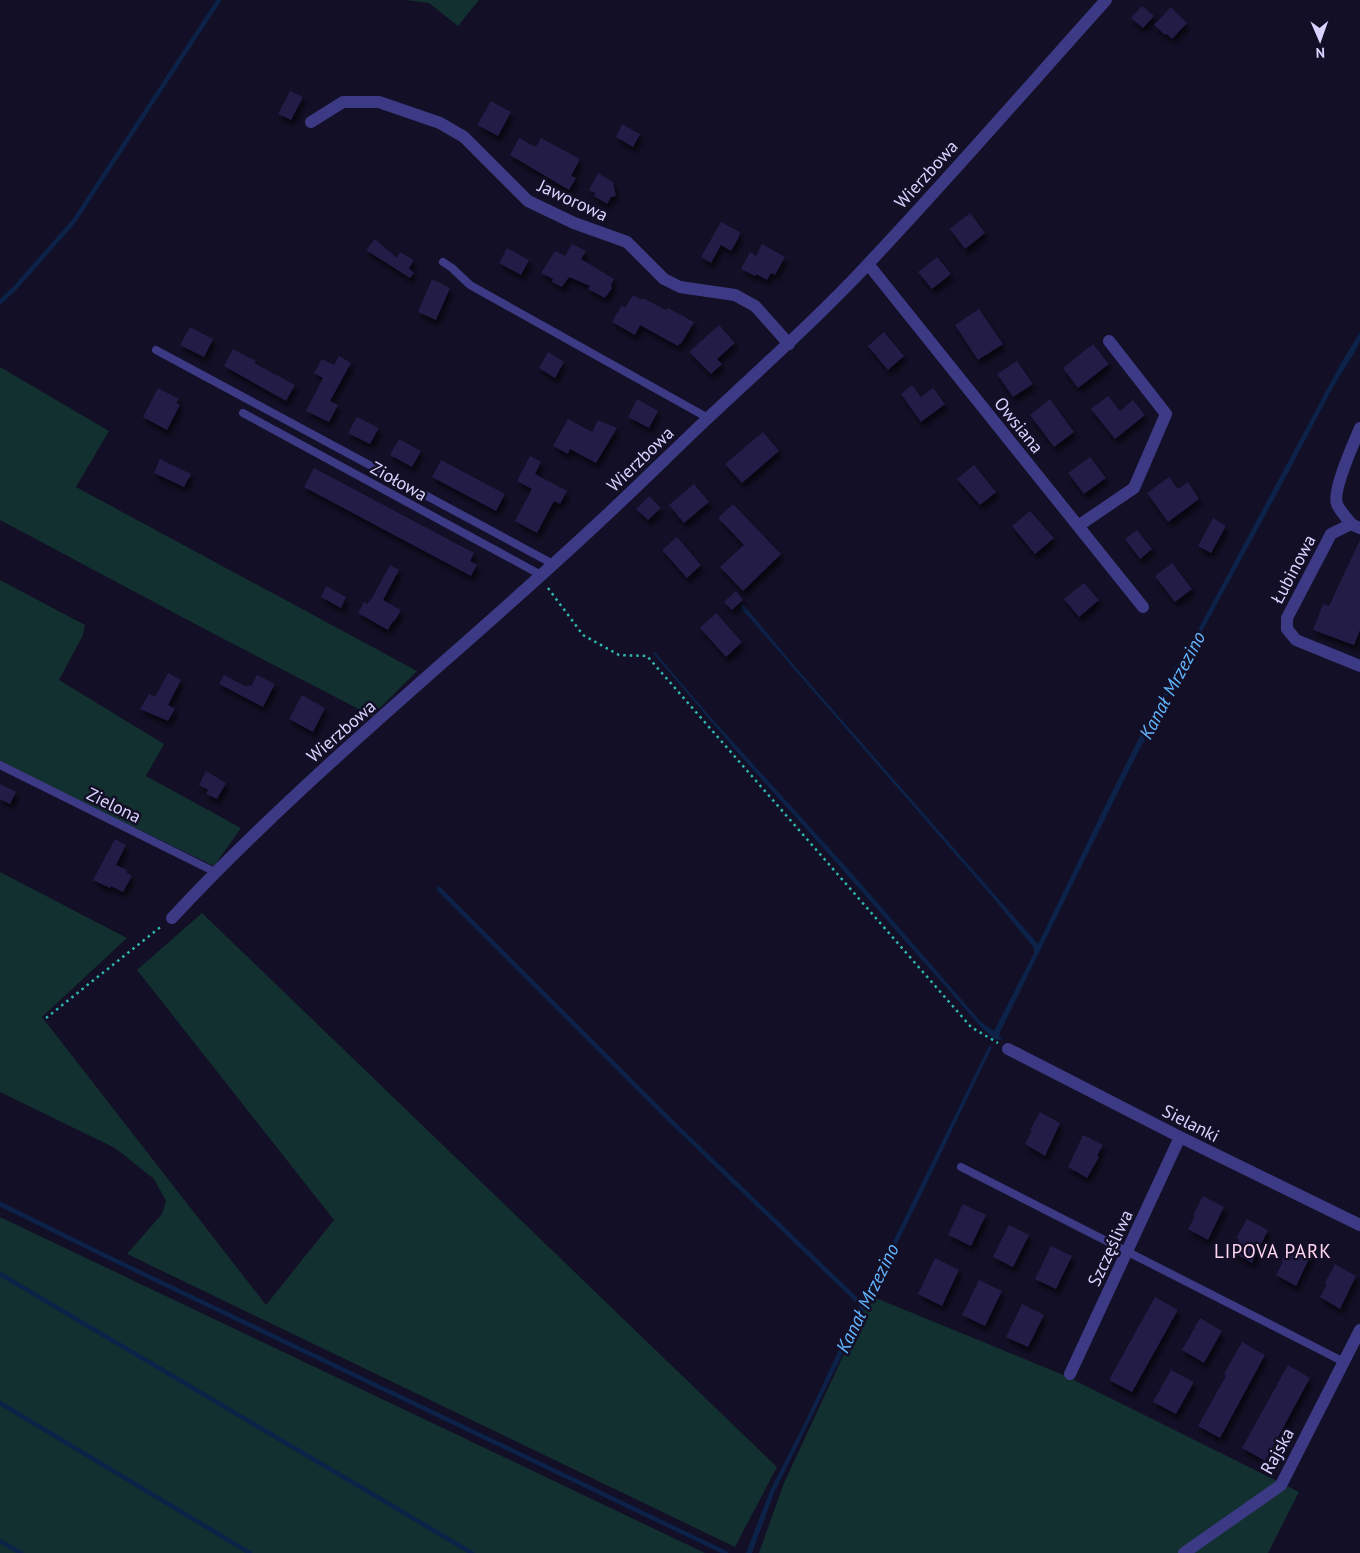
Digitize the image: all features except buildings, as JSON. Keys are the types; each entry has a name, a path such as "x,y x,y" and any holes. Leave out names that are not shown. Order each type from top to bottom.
{"street":[{"name":"Wierzbowa","path":"172,918 215,872 301,789 541,575 789,344 868,264 1106,0"},
{"name":"Jaworowa","path":"311,122 343,102 379,102 440,124 464,137 528,201 574,223 627,242 664,279 680,287 735,295 755,306 789,344"},
{"name":"Owsiana","path":"868,264 1143,607"},
{"path":"1078,526 1134,488 1166,414 1109,341"},
{"path":"1355,526 1337,503 1338,486 1360,428"},
{"name":"Łubinowa","path":"1355,526 1331,534 1287,618 1287,629 1296,640 1360,666"},
{"name":"Sielanki","path":"1008,1049 1360,1226"},
{"name":"Szczęśliwa","path":"1070,1374 1180,1137"},
{"name":"Rajska","path":"1184,1553 1281,1486 1360,1330"}],"lane":[{"path":"443,262 470,285 708,418"},
{"path":"156,350 553,564"},
{"name":"Ziołowa","path":"243,413 541,575"},
{"name":"Zielona","path":"0,765 215,872"},
{"path":"961,1167 1344,1362"}],"path":[{"path":"541,575 552,594 583,635 619,654 648,656 972,1027 1008,1049"},
{"path":"46,1018 172,918"}],"green space":[{"path":"406,0 479,0 458,26 429,3"},
{"path":"0,367 109,431 76,487 417,671 372,716 0,520"},
{"path":"0,580 85,625 83,635 59,680 164,744 146,776 241,828 214,866 0,762"},
{"path":"0,872 127,938 42,1017 266,1305 334,1220 137,970 202,913 777,1467 735,1547 127,1254 162,1214 166,1201 154,1179 115,1148 0,1092"},
{"path":"0,1217 705,1553 0,1553"},
{"path":"871,1296 1066,1376 1299,1492 1268,1553 759,1553 784,1483"}],"water":[{"name":"Kanał Mrzezino","path":"1360,332 1360,341 1356,350 1333,387 1128,772 1000,1032 999,1037 1002,1038 1001,1040 994,1039 981,1027 738,753 653,653 654,651 981,1022 994,1031 1034,953 1034,948 989,893 740,607 743,604 791,662 1038,944 1145,726 1174,675 1174,668 1184,656 1340,365"},
{"name":"Kanał Mrzezino","path":"989,1046 992,1047 923,1191 774,1493 752,1553 746,1553 770,1491"}],"waterway":[{"path":"0,302 15,288 74,221 219,0"},
{"name":"Kanał Mrzezino","path":"439,889 674,1124 863,1306"},
{"path":"0,1204 726,1553"},
{"path":"0,1274 472,1553"},
{"path":"0,1403 250,1553"},
{"path":"0,1541 21,1553"}],"district":[{"name":"LIPOVA PARK","path":"1273,1251"}]}
